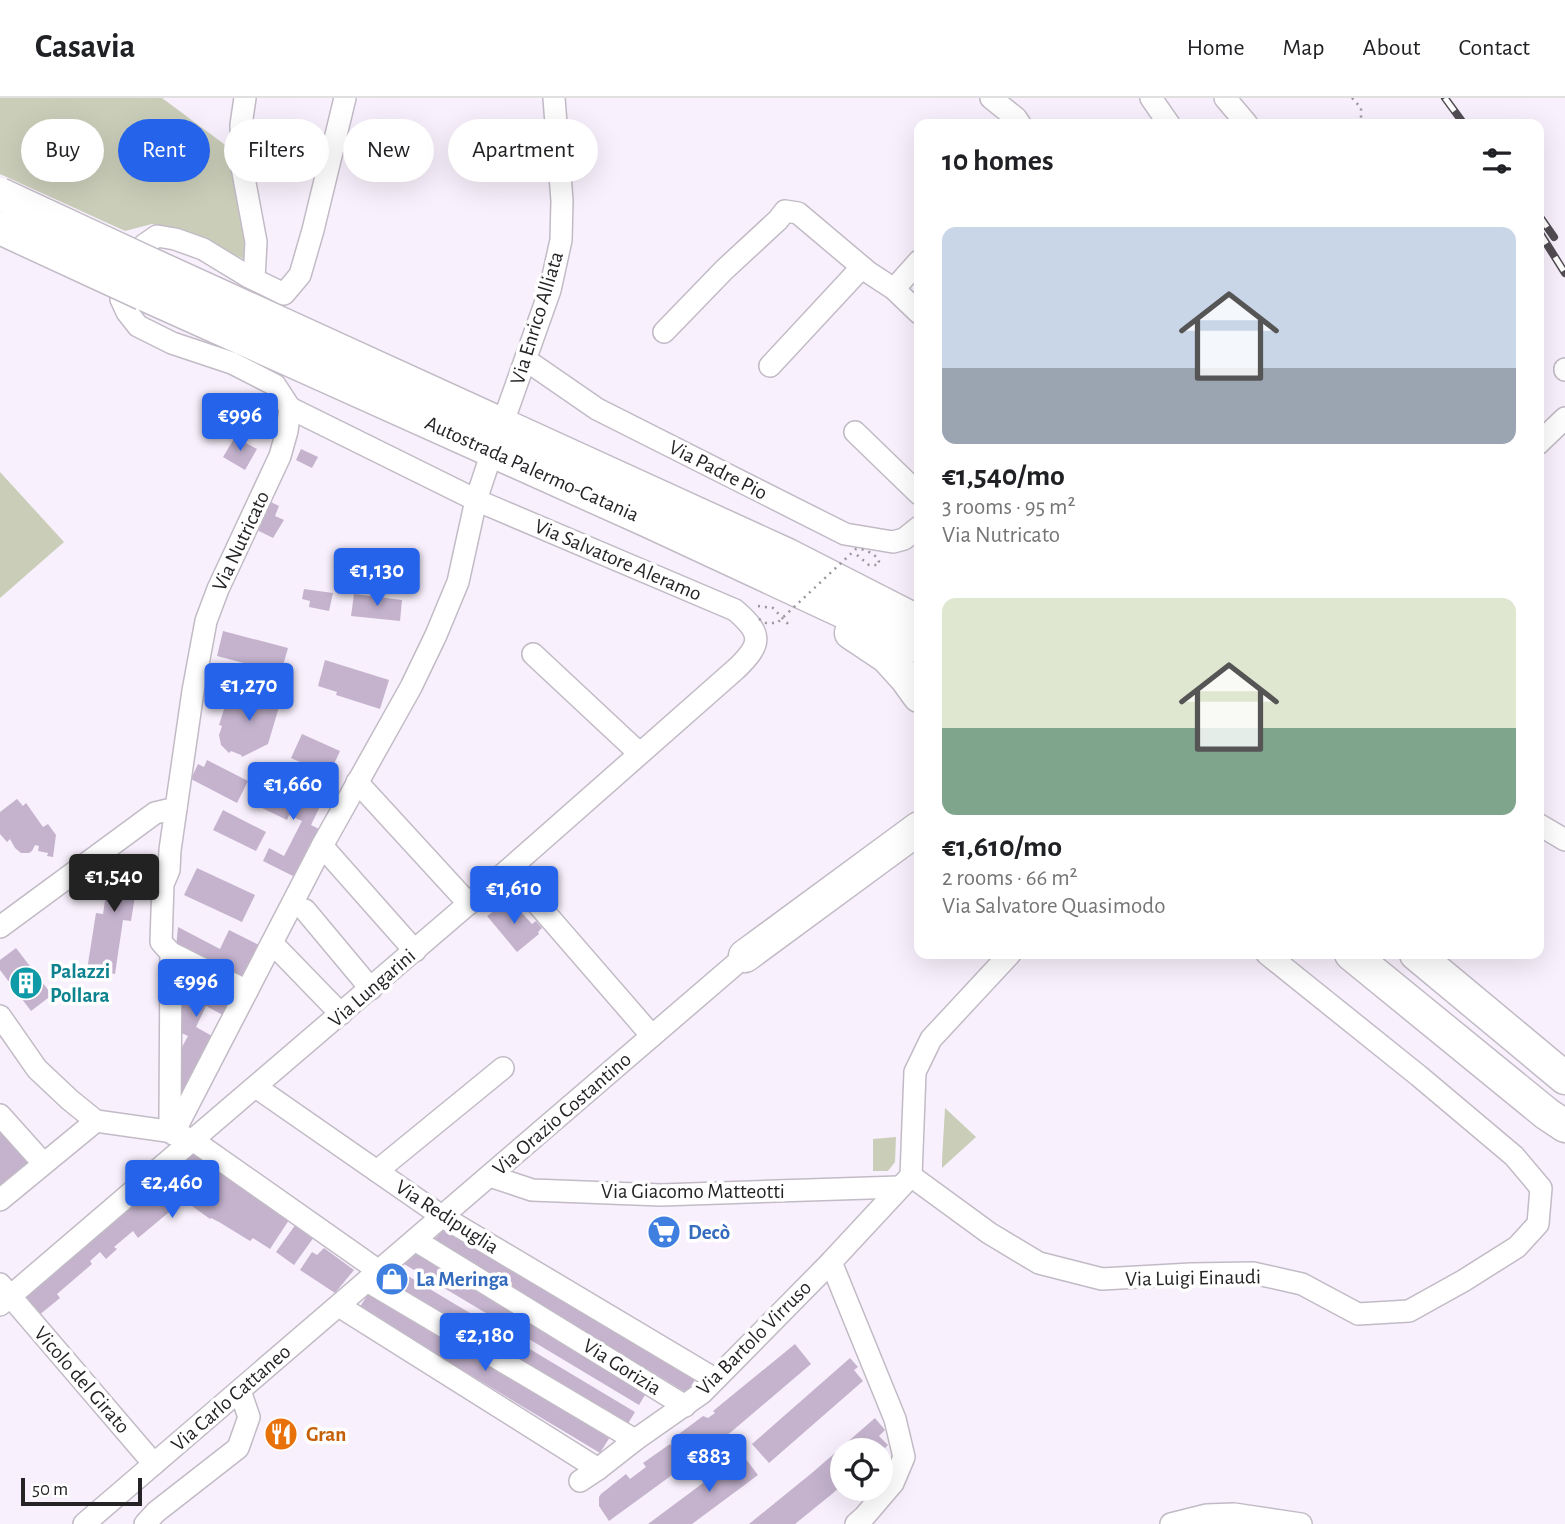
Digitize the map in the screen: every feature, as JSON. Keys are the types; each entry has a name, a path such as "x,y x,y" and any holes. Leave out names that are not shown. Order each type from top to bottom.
{"highway":[{"path":"0,194 149,280"},
{"path":"0,228 149,280"},
{"name":"Autostrada Palermo-Catania","path":"149,280 556,448 788,555 914,619"},
{"name":"Autostrada Palermo-Catania","path":"149,280 648,521 914,646"},
{"path":"556,448 636,476 791,544 914,606"},
{"path":"648,521 771,593 844,629 887,657 914,689"},
{"path":"873,863 914,814"},
{"path":"745,956 914,832"},
{"path":"745,956 852,902 914,860"},
{"path":"1357,959 1565,1126"},
{"path":"1380,959 1565,1112"},
{"path":"1422,959 1565,1078"},
{"path":"1452,959 1565,1068"}],"street":[{"path":"245,98 241,125 243,167 256,242 254,279"},
{"path":"290,408 275,385 232,363 172,343 138,326 121,299 144,245 157,236 203,249 284,294 300,275 345,98"},
{"name":"Via Enrico Alliata","path":"507,411 550,290 561,240 562,201 554,98"},
{"path":"990,98 1015,119"},
{"path":"1150,98 1165,119"},
{"path":"1226,98 1243,119"},
{"path":"664,332 785,211 798,213 862,267 894,289 914,308"},
{"path":"770,366 862,267"},
{"path":"894,289 914,267"},
{"name":"Via Padre Pio","path":"526,360 597,410 742,483 845,534 893,542"},
{"name":"Via Salvatore Aleramo","path":"290,408 476,500 735,610 756,624"},
{"name":"Via Nutricato","path":"184,1136 170,1119 171,953 161,942 163,884 169,870 193,691 206,621 218,589 280,456 290,408"},
{"path":"1544,438 1565,418"},
{"path":"855,432 914,489"},
{"path":"3,1295 160,1169 184,1136 247,991 322,846 411,687 436,635 458,582 476,500 488,464"},
{"path":"893,542 899,527 914,514"},
{"path":"893,542 904,539 914,531"},
{"name":"Via Lungarini","path":"184,1136 257,1087 470,904 751,655 757,645 756,624"},
{"path":"533,654 639,753"},
{"path":"357,782 470,904"},
{"path":"0,927 155,813 176,808"},
{"path":"1544,828 1565,840"},
{"path":"322,846 415,951"},
{"path":"508,870 652,1036"},
{"path":"305,910 371,989"},
{"path":"272,943 341,1014"},
{"path":"171,953 247,991"},
{"name":"Via Orazio Costantino","path":"373,1276 745,956"},
{"path":"905,1181 915,1072 931,1039 1005,959"},
{"name":"Via Luigi Einaudi","path":"905,1181 1039,1264 1102,1279 1253,1273 1301,1283 1358,1314 1409,1311 1517,1247 1538,1224 1541,1188 1514,1156 1273,959"},
{"path":"0,1016 37,1069 96,1121 184,1136 373,1276 635,1440"},
{"path":"377,1171 503,1068"},
{"name":"Via Redipuglia","path":"257,1087 443,1217 715,1379"},
{"path":"1,1106 44,1163"},
{"path":"0,1200 96,1121"},
{"name":"Via Giacomo Matteotti","path":"490,1176 532,1190 648,1194 905,1181"},
{"name":"Via Bartolo Virruso","path":"580,1481 702,1393 831,1262 905,1181"},
{"name":"Via Gorizia","path":"415,1240 685,1406"},
{"path":"831,1262 895,1419 904,1458 893,1483 856,1524"},
{"name":"Via Carlo Cattaneo","path":"83,1524 373,1276"},
{"name":"Vicolo del Girato","path":"3,1295 154,1464"},
{"path":"339,1306 598,1469"},
{"path":"145,1524 156,1512 238,1448 249,1417 240,1391"},
{"path":"1171,1524 1207,1515 1234,1514 1301,1524"}],"path":[{"path":"1352,98 1361,108 1361,119"},
{"path":"789,625 773,608 758,605 753,613 756,624 777,623 856,549 877,556 877,565"}],"green space":[{"path":"0,98 162,98 190,119 118,119 118,182 210,182 210,134 224,144 224,182 238,182 249,243 248,261 178,228 152,224 125,231 0,174"},
{"path":"0,472 64,542 0,598"},
{"path":"945,1108 976,1137 942,1168 942,1160"},
{"path":"896,1137 895,1162 888,1171 873,1171 873,1139"}],"building":[{"path":"261,405 272,415 257,431 247,422"},
{"path":"235,437 257,449 245,470 223,457"},
{"path":"301,449 318,457 312,468 296,460"},
{"path":"265,499 279,506 275,516 284,520 273,538 251,527"},
{"path":"304,589 333,593 329,611 309,607 310,601 302,599"},
{"path":"354,594 402,600 400,621 351,616"},
{"path":"223,631 288,648 281,673 217,656"},
{"path":"325,660 389,680 380,709 336,695 337,692 318,686"},
{"path":"257,690 282,697 268,744 242,757 231,751 229,753 221,745 219,735 225,706"},
{"path":"302,734 340,751 329,775 291,758"},
{"path":"207,760 248,781 237,803 191,779 198,764 204,767"},
{"path":"275,774 324,798 311,825 323,831 295,877 263,861 269,848 284,856 302,821 289,815 287,820 260,807"},
{"path":"17,799 23,806 26,803 43,827 48,824 56,835 53,857 38,851 39,846 35,845 29,853 21,853 10,839 7,842 0,834 0,812"},
{"path":"223,810 266,832 256,851 213,830"},
{"path":"112,855 141,859 131,921 123,920 115,974 87,970 96,913 103,914"},
{"path":"197,868 255,895 242,922 184,895"},
{"path":"510,900 532,924 536,921 542,928 539,934 517,952 487,916"},
{"path":"178,927 220,949 229,930 261,946 243,981 176,948"},
{"name":"Palazzi Pollara","path":"16,948 52,995 31,1011 0,970 0,960"},
{"path":"178,962 235,995 223,1015 206,1006 196,1027 212,1036 178,1100 176,1046 182,1047 188,1036 177,1031 177,1012 187,995 178,989"},
{"path":"0,1125 33,1162 0,1188"},
{"path":"194,1151 289,1220 270,1249 253,1238 250,1241 210,1219 192,1206 203,1191 200,1186 205,1181 202,1176 193,1183 198,1188 138,1238 133,1231 114,1247 117,1249 106,1259 100,1252 90,1261 92,1264 57,1294 60,1298 38,1316 24,1299"},
{"path":"296,1224 314,1237 294,1265 276,1252"},
{"path":"444,1229 696,1378 687,1393 433,1241"},
{"path":"324,1248 354,1270 335,1293 300,1270 312,1252 317,1255"},
{"path":"418,1251 648,1390 639,1405 404,1264"},
{"path":"398,1270 635,1412 626,1427 384,1282"},
{"path":"369,1293 610,1437 600,1453 359,1308"},
{"path":"795,1344 811,1364 731,1432 609,1521 599,1506 601,1494 626,1474 630,1479 646,1467 643,1463 670,1444 672,1446 678,1441 679,1434 703,1416 708,1418 715,1413 713,1411"},
{"path":"850,1358 858,1367 854,1370 863,1381 769,1463 752,1444"},
{"path":"875,1418 885,1430 879,1436 881,1438 852,1438"},
{"path":"742,1454 758,1475 692,1524 648,1524"},
{"path":"830,1457 830,1496 795,1524 749,1524"}],"railway":[{"path":"1445,98 1460,119"},
{"path":"1544,223 1554,237"},
{"path":"1544,240 1565,273"}],"place":[{"name":"Palazzi Pollara","path":"26,983"},
{"name":"Decò","path":"664,1232"},
{"name":"La Meringa","path":"392,1279"},
{"name":"Gran","path":"281,1434"}]}
